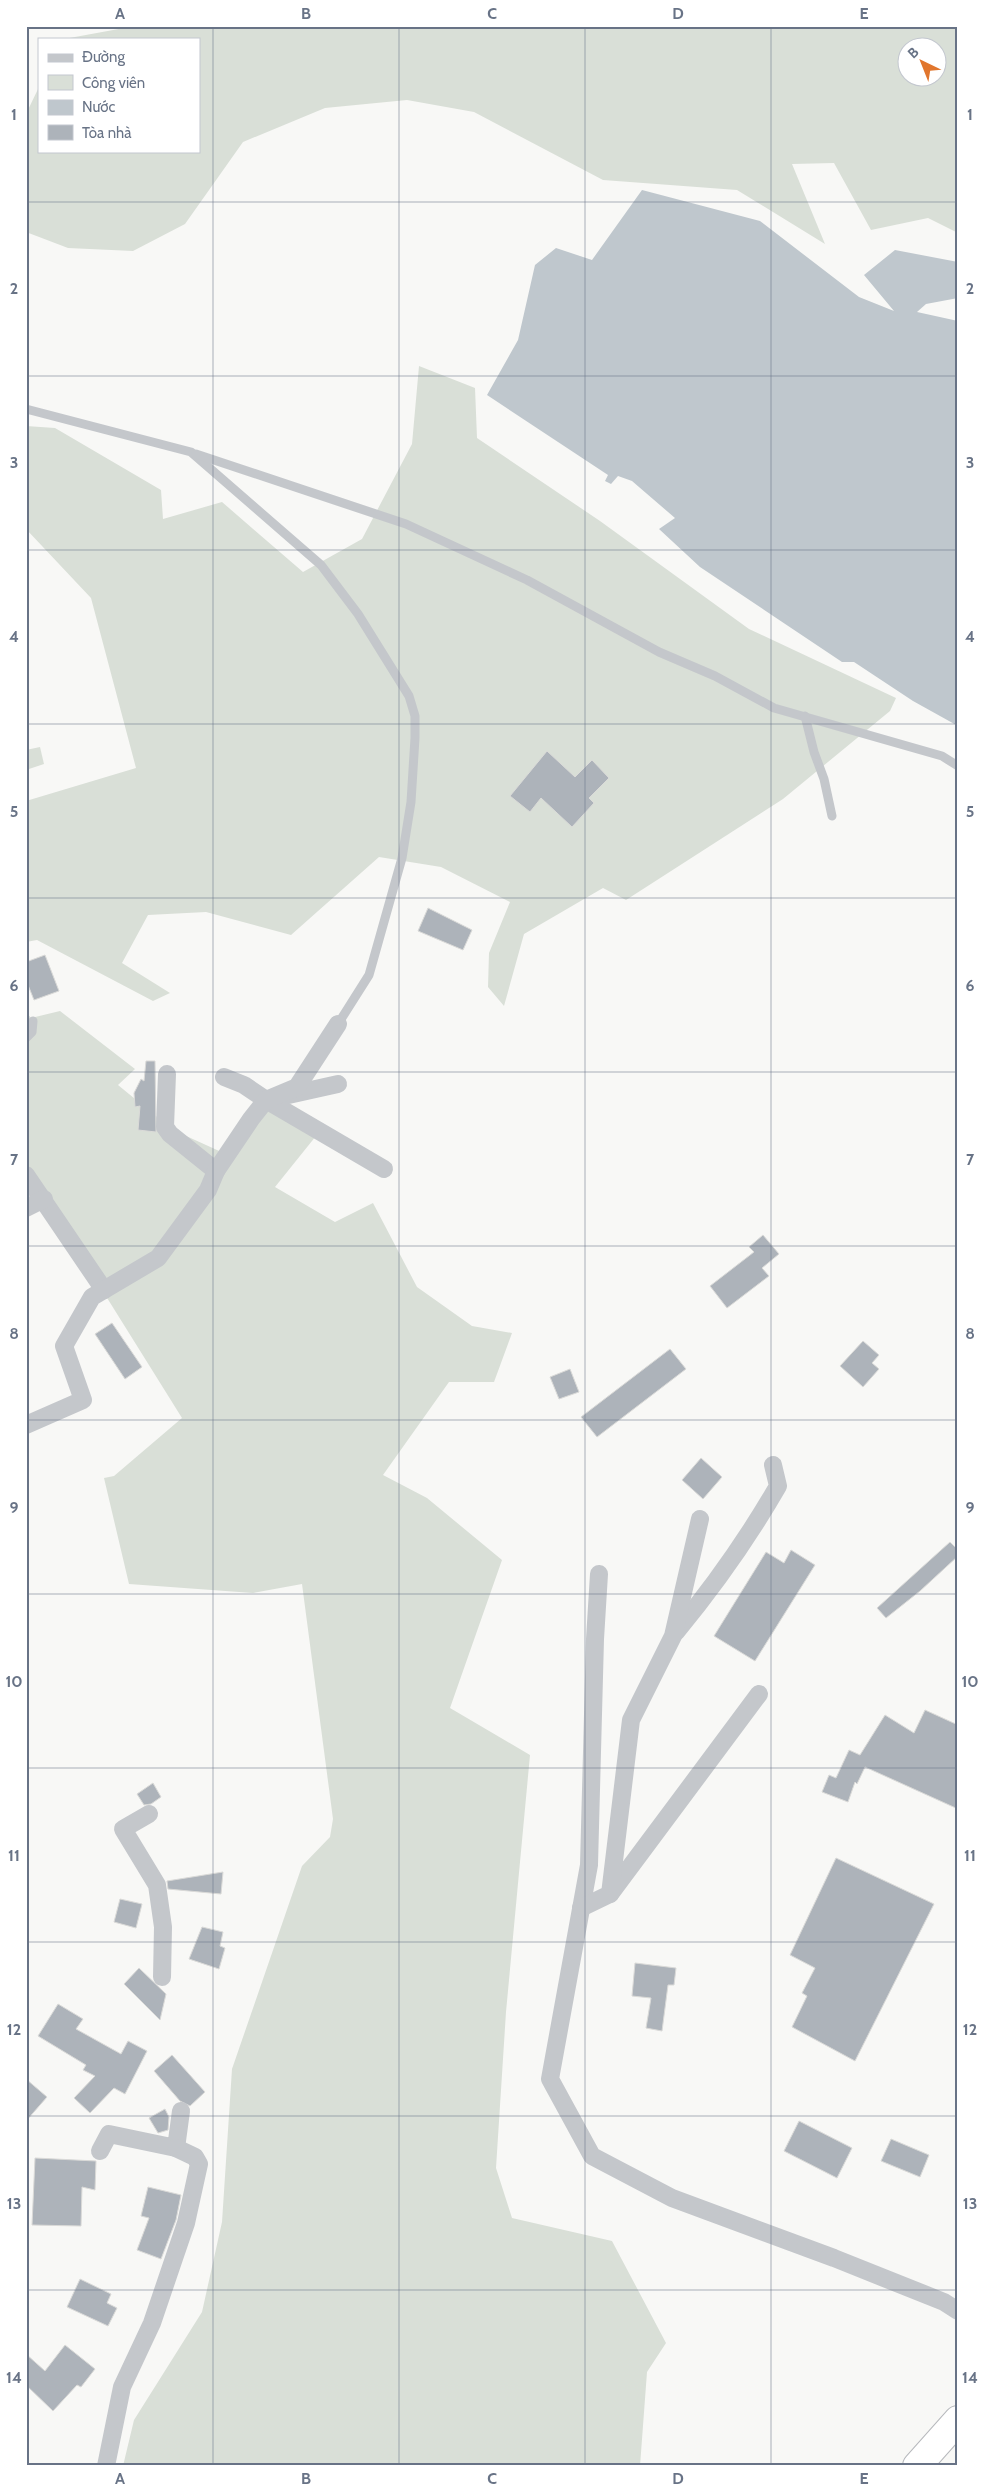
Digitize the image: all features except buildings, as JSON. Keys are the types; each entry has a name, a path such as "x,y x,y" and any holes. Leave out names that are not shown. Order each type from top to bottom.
{"highway":[{"path":"917,2466 958,2420"}],"street":[{"path":"26,1425 84,1400 64,1346 92,1297 158,1258 208,1190 216,1171 266,1100 297,1087 338,1024"},
{"path":"167,1074 165,1127 170,1134 216,1171"},
{"path":"224,1077 244,1085 266,1100 384,1169"},
{"path":"266,1100 338,1084"},
{"path":"26,1175 104,1290"},
{"path":"26,1208 44,1199"},
{"path":"610,1894 631,1720 673,1636 707,1593 762,1514 778,1486 773,1466"},
{"path":"673,1636 700,1519"},
{"path":"599,1574 595,1639 589,1865 550,2079 592,2156 672,2198 843,2261 944,2302 958,2311"},
{"path":"581,1908 610,1894 759,1694"},
{"path":"149,1814 123,1829 157,1885 163,1927 162,1977"},
{"path":"176,2148 181,2111"},
{"path":"100,2151 108,2134 176,2148 194,2157 199,2164 186,2223 152,2323 122,2386 111,2450 106,2466"}],"lane":[{"path":"26,409 191,452 406,524 527,580 659,652 715,676 774,708 942,756 958,766"},
{"path":"191,452 321,565 358,614 395,671 408,696 415,716 412,802 402,858 369,975 338,1024"},
{"path":"805,716 814,752 824,779 832,816"},
{"path":"26,1038 32,1032 33,1021"}],"green space":[{"path":"135,26 958,26 958,233 928,218 871,230 834,163 792,164 825,244 737,190 603,180 474,112 407,100 325,108 243,142 185,224 133,251 68,248 26,232 26,114 38,89 38,152 200,152 200,38 69,38"},
{"path":"419,366 475,388 477,438 600,521 749,629 896,698 890,711 783,799 626,900 603,888 524,934 504,1006 488,987 489,953 510,902 441,867 379,857 291,935 206,912 148,915 122,963 170,993 153,1001 37,940 26,942 26,801 136,768 91,598 26,529 26,426 55,428 161,490 163,519 222,502 303,572 362,539 412,444"},
{"path":"40,747 44,764 26,770 26,750"},
{"path":"60,1011 135,1069 118,1085 173,1130 228,1155 268,1100 316,1136 275,1187 335,1222 373,1203 417,1287 472,1326 512,1333 494,1382 449,1382 383,1475 427,1498 502,1560 450,1708 530,1755 506,2012 496,2168 512,2218 612,2241 666,2343 647,2372 640,2466 123,2466 134,2420 202,2312 222,2222 232,2069 302,1866 330,1837 333,1819 302,1584 253,1593 129,1584 104,1478 114,1476 182,1418 26,1168 26,1012 31,1018"}],"water":[{"path":"642,190 760,221 859,297 894,311 864,275 895,250 958,262 958,298 926,304 917,312 958,321 958,726 913,701 854,662 842,662 700,567 659,529 675,518 632,481 618,476 611,484 605,481 608,475 487,395 518,340 535,265 556,248 592,260"}]}
